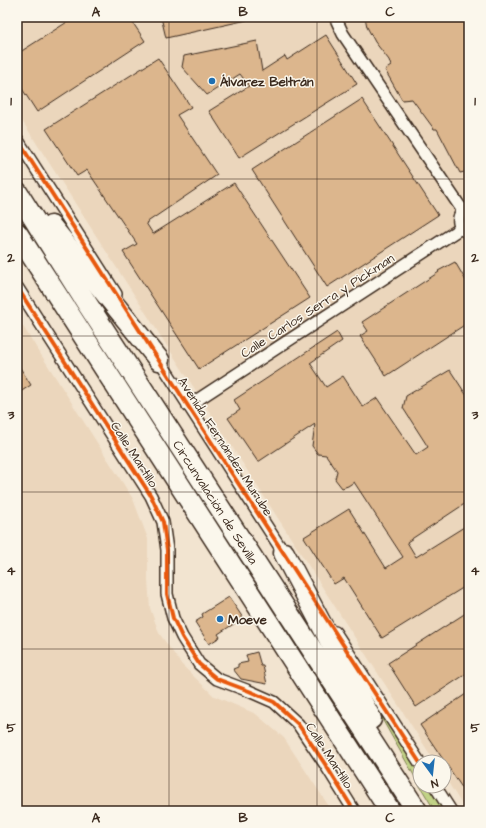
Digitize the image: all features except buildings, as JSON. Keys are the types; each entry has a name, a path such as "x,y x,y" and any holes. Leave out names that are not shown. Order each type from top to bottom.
{"highway":[{"path":"17,191 52,227 159,360"},
{"name":"Circunvalación de Sevilla","path":"17,191 90,308 418,811"},
{"name":"Circunvalación de Sevilla","path":"17,233 390,811"},
{"path":"284,553 418,811"}],"street":[{"path":"335,17 344,34 466,210 461,214 459,221 465,231"},
{"name":"Avenida Fernández Murube","path":"17,139 188,406 414,754"},
{"name":"Calle Carlos Serra y Pickman","path":"188,406 465,231"},
{"name":"Calle Martillo","path":"17,287 151,496 163,522 167,550 167,594 173,618 182,637 199,664 217,679 274,702 298,724 354,811"},
{"path":"440,794 452,811"}],"shaded area":[{"path":"17,17 469,17 469,811 466,811 452,789 452,754 430,754 17,113"},
{"path":"17,317 133,499 148,539 150,608 159,633 182,665 214,696 256,714 284,738 332,811 17,811"}],"green space":[{"path":"365,689 412,762 412,772"},
{"path":"425,794 433,794 444,811 435,811"}],"cycle path":[{"path":"17,139 414,754"},
{"path":"17,287 151,496 163,522 167,550 167,594 173,618 182,637 199,664 217,679 274,702 298,724 354,811"}],"place":[{"name":"Álvarez Beltrán","path":"212,81"},
{"name":"Moeve","path":"220,619"}]}
